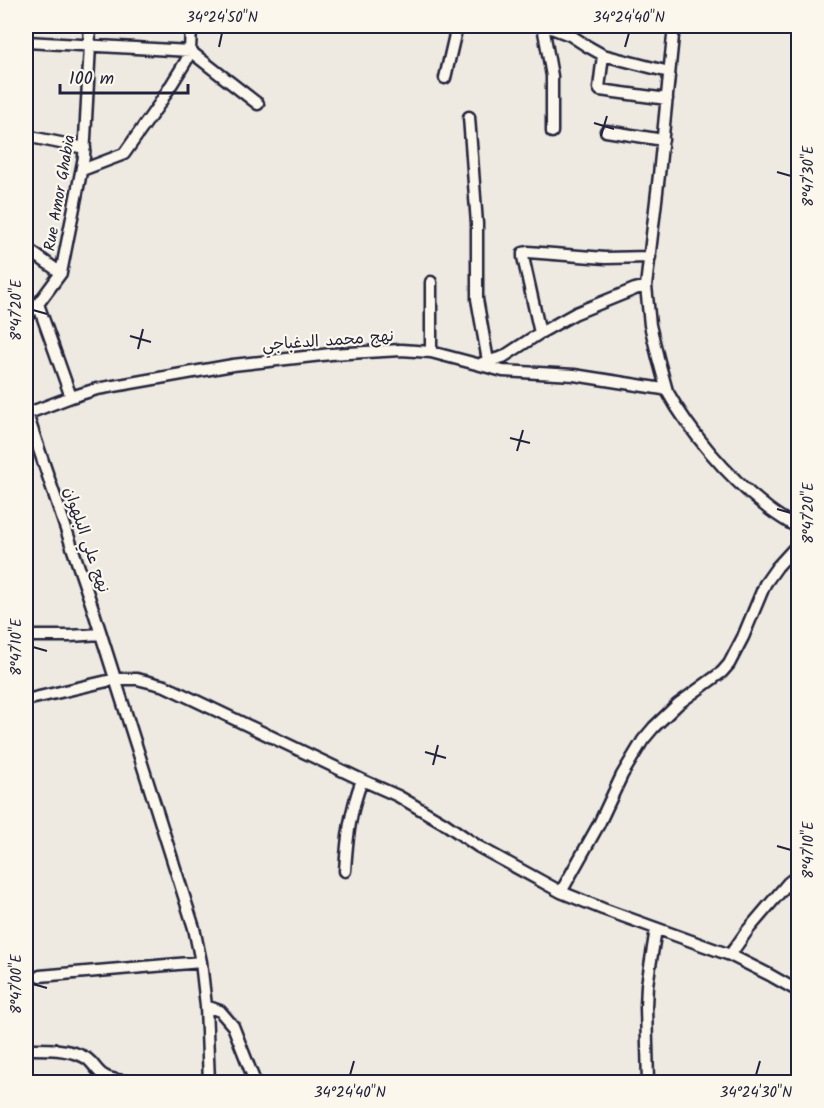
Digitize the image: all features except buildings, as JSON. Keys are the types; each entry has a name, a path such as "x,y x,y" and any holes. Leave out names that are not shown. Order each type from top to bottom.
{"street":[{"name":"Rue Amor Ghabia","path":"26,317 61,273 85,148 89,26"},
{"path":"82,170 124,154 186,61 190,51 191,26"},
{"path":"445,78 457,26"},
{"path":"552,132 552,76 545,26 570,34 603,55 669,72"},
{"path":"674,26 646,286 650,325 660,367 667,391 709,452 764,506 798,528"},
{"path":"26,42 190,51 258,104"},
{"path":"603,55 600,90 667,99"},
{"path":"469,117 477,224 477,299 484,363 502,357 576,313 646,286"},
{"path":"606,131 663,140"},
{"path":"26,136 85,148"},
{"path":"26,248 61,273"},
{"path":"540,333 523,253 605,258 650,257"},
{"path":"431,352 432,282"},
{"path":"38,304 71,397"},
{"name":"نهج محمد الدغباجي","path":"26,412 105,387 251,362 400,350 431,352 484,363 503,371 574,375 659,387 667,391"},
{"name":"نهج علي البلهوان","path":"26,412 116,679 194,928 206,1006 209,1083"},
{"path":"561,892 599,824 622,775 643,740 678,704 722,672 729,664 765,584 798,544"},
{"path":"26,636 101,634"},
{"path":"26,700 116,679 137,679 165,686 398,796 479,847 561,892 730,955 798,991"},
{"path":"345,871 348,825 362,780"},
{"path":"730,955 747,931 788,883 798,875"},
{"path":"648,1083 647,985 656,929"},
{"path":"40,976 201,962"},
{"path":"206,1006 220,1011 233,1026 255,1083"},
{"path":"26,1049 62,1051 84,1056 101,1074 135,1083"}]}
